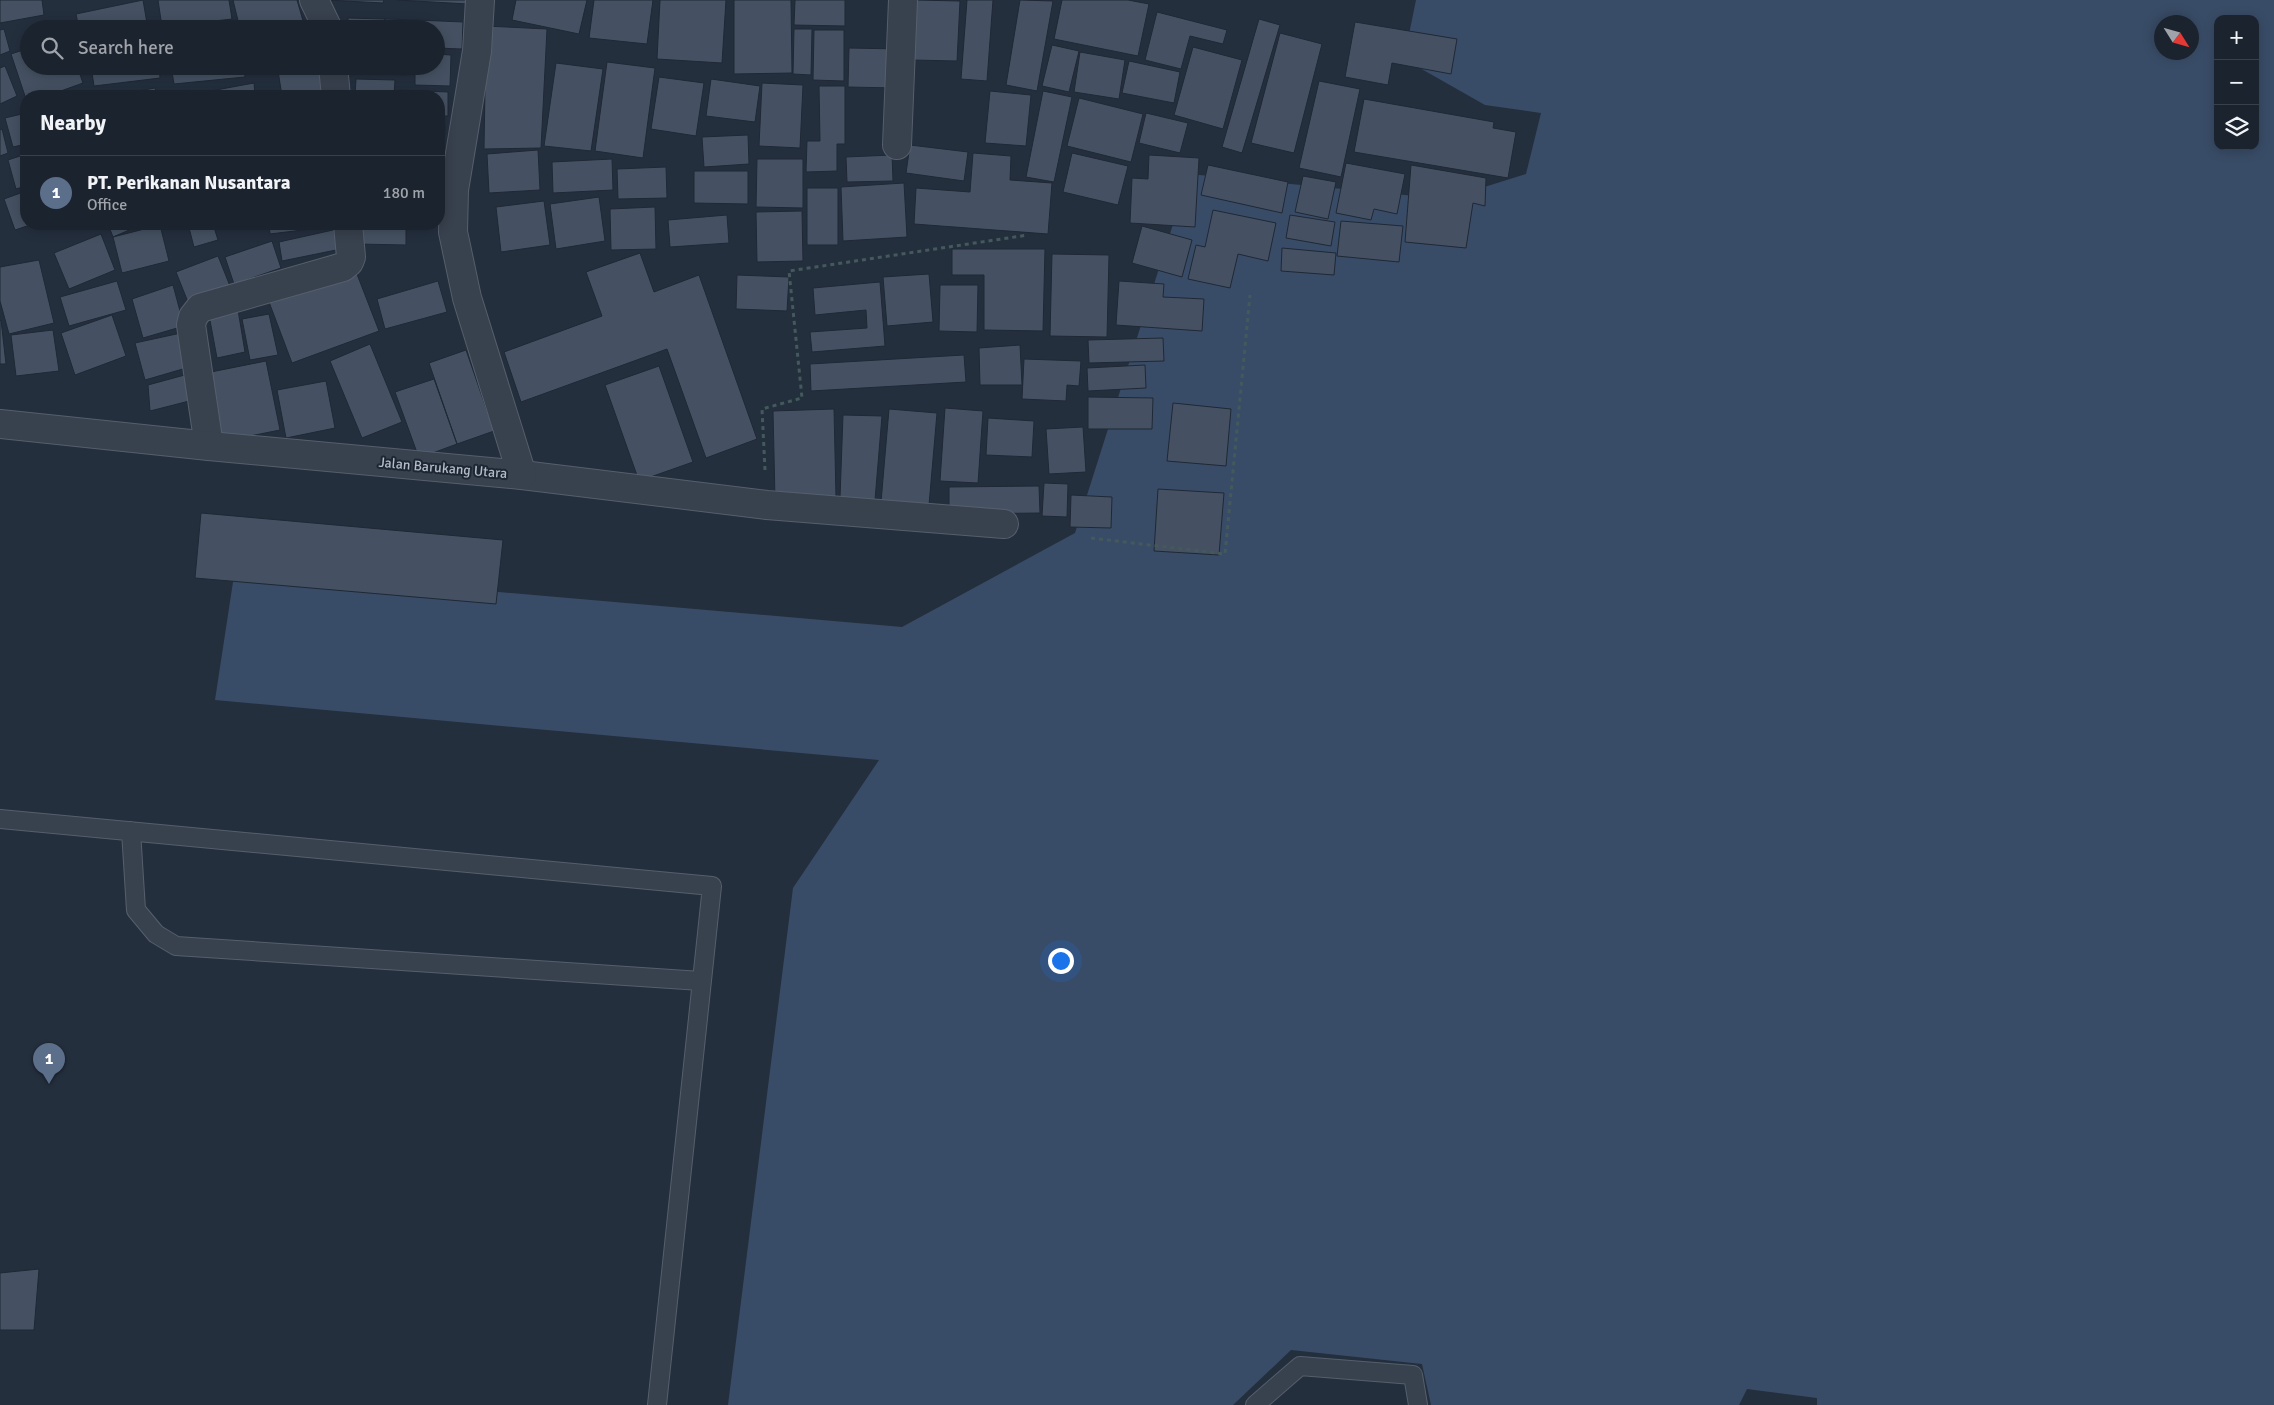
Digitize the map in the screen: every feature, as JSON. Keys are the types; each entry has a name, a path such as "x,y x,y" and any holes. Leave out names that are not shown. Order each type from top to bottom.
{"street":[{"path":"314,0 324,20"},
{"name":"Jalan Barukang Utara","path":"0,424 209,446 522,475 467,298 453,232 454,190 477,51 480,0"},
{"path":"896,145 903,0"},
{"path":"334,75 335,90"},
{"path":"209,446 192,326 193,318 200,308 343,267 349,262 350,257 348,230"},
{"path":"522,475 767,506 1004,524"}],"lane":[{"path":"0,818 712,886 656,1405"},
{"path":"131,831 136,910 156,934 176,946 701,981"},
{"path":"1255,1405 1300,1366 1413,1375 1418,1405"}],"path":[{"path":"767,506 762,408 802,398 790,271 1028,235"},
{"path":"1090,538 1225,554 1250,295"}],"water":[{"path":"1416,0 2274,0 2274,1405 1817,1405 1817,1398 1747,1389 1739,1405 1431,1405 1422,1364 1291,1350 1233,1405 728,1405 793,888 879,760 215,700 235,569 902,627 1075,533 1189,174 1446,199 1526,174 1541,113 1485,105 1404,59"}],"building":[{"path":"0,0 42,0 44,15 0,23"},
{"path":"143,0 146,20 77,20 76,14"},
{"path":"158,0 229,0 232,19 223,20 161,20"},
{"path":"233,0 297,0 303,20 238,20"},
{"path":"326,0 384,0 383,3"},
{"path":"397,0 468,0 468,4"},
{"path":"516,0 587,0 579,34 512,20"},
{"path":"594,0 653,0 647,44 589,38"},
{"path":"660,0 726,0 722,63 657,59"},
{"path":"734,0 791,0 792,73 734,74"},
{"path":"795,0 845,0 845,26 794,25"},
{"path":"916,0 960,1 957,61 913,60"},
{"path":"967,0 993,0 987,81 961,79"},
{"path":"1020,0 1053,1 1037,91 1006,85"},
{"path":"1062,0 1128,0 1149,4 1138,56 1054,39"},
{"path":"1157,12 1227,30 1223,44 1190,36 1181,69 1145,60"},
{"path":"348,18 385,19 385,20 348,20"},
{"path":"385,19 417,20 385,20"},
{"path":"1259,19 1280,25 1242,153 1222,147"},
{"path":"445,21 463,22 462,49 445,48"},
{"path":"1355,22 1457,39 1451,74 1392,63 1388,85 1345,77"},
{"path":"486,26 547,29 541,148 484,149"},
{"path":"4,29 10,51 0,55 0,30"},
{"path":"794,29 812,29 811,75 793,74"},
{"path":"814,30 844,30 844,81 813,80"},
{"path":"1280,33 1322,44 1294,153 1251,143"},
{"path":"1052,45 1079,51 1069,92 1042,86"},
{"path":"1193,47 1242,60 1223,129 1174,115"},
{"path":"849,48 898,49 897,88 848,87"},
{"path":"20,51 20,75 80,75 83,83 64,90 23,90 11,54"},
{"path":"1080,52 1125,60 1119,99 1074,92"},
{"path":"445,55 451,55 450,86 415,85 415,75 445,75"},
{"path":"1129,61 1180,72 1174,103 1122,93"},
{"path":"607,62 655,68 643,158 595,151"},
{"path":"556,63 603,69 591,151 544,146"},
{"path":"5,66 17,96 0,104 0,68"},
{"path":"92,75 160,75 160,78 94,86"},
{"path":"172,75 245,75 245,77 174,84"},
{"path":"279,75 329,75 330,90 281,90"},
{"path":"659,77 704,83 696,136 651,129"},
{"path":"356,79 395,80 394,90 355,90"},
{"path":"711,79 760,86 755,122 706,116"},
{"path":"1319,81 1360,89 1341,177 1299,168"},
{"path":"254,83 255,90 216,90"},
{"path":"762,83 803,85 800,148 759,146"},
{"path":"819,86 845,86 845,144 837,144 837,171 806,172 807,141 820,141"},
{"path":"990,91 1031,95 1026,146 985,143"},
{"path":"1043,91 1072,97 1054,182 1026,177"},
{"path":"445,92 448,92 448,116 445,116"},
{"path":"1079,98 1143,114 1131,162 1067,146"},
{"path":"1364,99 1494,122 1493,128 1516,132 1508,178 1354,152"},
{"path":"1146,113 1188,123 1180,153 1139,143"},
{"path":"20,114 20,145 13,147 5,118"},
{"path":"2,129 8,153 0,156 0,130"},
{"path":"748,135 749,164 704,167 702,137"},
{"path":"910,145 968,152 964,181 906,173"},
{"path":"538,150 540,190 489,193 487,154"},
{"path":"973,153 1011,156 1010,180 1052,183 1048,234 914,224 916,188 970,192"},
{"path":"1072,153 1128,166 1118,205 1063,192"},
{"path":"892,155 893,181 847,182 846,157"},
{"path":"1149,155 1199,158 1195,227 1130,223 1132,178 1148,179"},
{"path":"20,156 20,188 16,189 8,160"},
{"path":"612,159 613,190 553,193 552,162"},
{"path":"757,159 803,159 803,208 756,207"},
{"path":"1346,163 1405,174 1397,214 1374,209 1371,220 1336,213"},
{"path":"1208,165 1288,182 1282,213 1201,195"},
{"path":"1411,165 1486,178 1485,206 1473,203 1466,248 1405,242"},
{"path":"666,167 667,198 618,199 617,169"},
{"path":"694,171 748,171 748,204 694,203"},
{"path":"1303,176 1336,182 1328,219 1295,212"},
{"path":"904,183 907,237 843,241 841,187"},
{"path":"807,188 838,188 838,245 807,245"},
{"path":"20,193 20,228 15,230 4,199"},
{"path":"599,197 605,241 556,249 550,204"},
{"path":"544,201 550,245 501,252 496,207"},
{"path":"655,207 656,249 611,250 610,209"},
{"path":"1213,210 1276,223 1268,261 1238,254 1230,288 1188,279 1196,245 1205,247"},
{"path":"802,211 803,261 757,262 756,212"},
{"path":"727,215 729,243 670,247 668,220"},
{"path":"1290,215 1335,222 1331,246 1286,238"},
{"path":"1341,221 1403,226 1399,262 1337,256"},
{"path":"1142,226 1192,240 1182,277 1132,263"},
{"path":"110,230 129,230 113,237"},
{"path":"140,230 161,230 169,261 122,273 113,237"},
{"path":"190,230 215,230 218,240 194,247"},
{"path":"270,230 303,230 270,234"},
{"path":"333,230 342,230 346,248 282,261 279,242"},
{"path":"359,230 406,230 406,245 358,244"},
{"path":"101,234 115,270 69,289 54,253"},
{"path":"272,241 281,268 234,284 225,257"},
{"path":"1282,248 1336,253 1334,275 1281,271"},
{"path":"952,249 1045,249 1043,331 984,330 984,275 952,275"},
{"path":"640,253 654,292 699,275 757,439 706,458 667,349 521,402 504,352 602,316 586,272"},
{"path":"1052,254 1109,255 1107,337 1050,336"},
{"path":"218,256 232,291 190,307 176,272"},
{"path":"39,260 54,323 9,334 0,301 0,267"},
{"path":"355,269 379,331 292,363 269,302"},
{"path":"929,274 933,322 887,326 883,277"},
{"path":"737,275 789,277 787,311 736,309"},
{"path":"117,281 126,310 69,326 60,297"},
{"path":"438,281 447,312 385,329 377,299"},
{"path":"1119,281 1164,284 1163,297 1204,299 1202,331 1116,325"},
{"path":"880,282 885,346 812,352 810,332 867,328 866,310 815,315 813,288"},
{"path":"173,285 184,326 143,338 132,299"},
{"path":"940,285 978,285 977,332 939,331"},
{"path":"238,310 245,352 217,358 209,315"},
{"path":"269,314 278,355 250,360 242,319"},
{"path":"112,315 126,356 75,375 61,333"},
{"path":"1,320 6,364 0,364"},
{"path":"53,330 59,371 16,376 11,335"},
{"path":"181,333 193,366 145,380 135,343"},
{"path":"1163,338 1164,361 1089,363 1088,340"},
{"path":"370,344 402,422 362,438 330,361"},
{"path":"1020,345 1022,385 980,385 979,348"},
{"path":"466,350 494,431 457,444 429,363"},
{"path":"964,355 966,382 811,391 810,364"},
{"path":"1024,359 1081,361 1079,386 1067,385 1066,401 1022,399"},
{"path":"266,361 280,430 220,442 206,373"},
{"path":"1145,365 1146,388 1088,391 1087,368"},
{"path":"659,366 693,462 639,481 605,385"},
{"path":"192,373 197,399 150,411 148,385"},
{"path":"434,379 457,444 419,458 395,392"},
{"path":"326,381 335,428 286,438 277,390"},
{"path":"1088,397 1153,398 1152,429 1088,429"},
{"path":"1173,403 1231,409 1226,466 1167,461"},
{"path":"945,408 983,411 978,483 940,481"},
{"path":"834,409 836,497 775,499 773,411"},
{"path":"889,409 937,413 929,505 881,502"},
{"path":"843,415 882,416 875,500 840,498"},
{"path":"988,418 1034,421 1032,457 986,455"},
{"path":"1083,427 1086,472 1049,474 1046,429"},
{"path":"1044,483 1068,484 1067,517 1042,516"},
{"path":"1039,486 1040,513 949,514 949,487"},
{"path":"1158,489 1224,493 1219,555 1154,551"},
{"path":"1071,495 1112,497 1111,528 1070,527"},
{"path":"201,513 503,540 496,604 195,578"},
{"path":"39,1269 34,1330 0,1330 0,1273"}],"place":[{"name":"PT. Perikanan Nusantara","path":"49,1084"}]}
